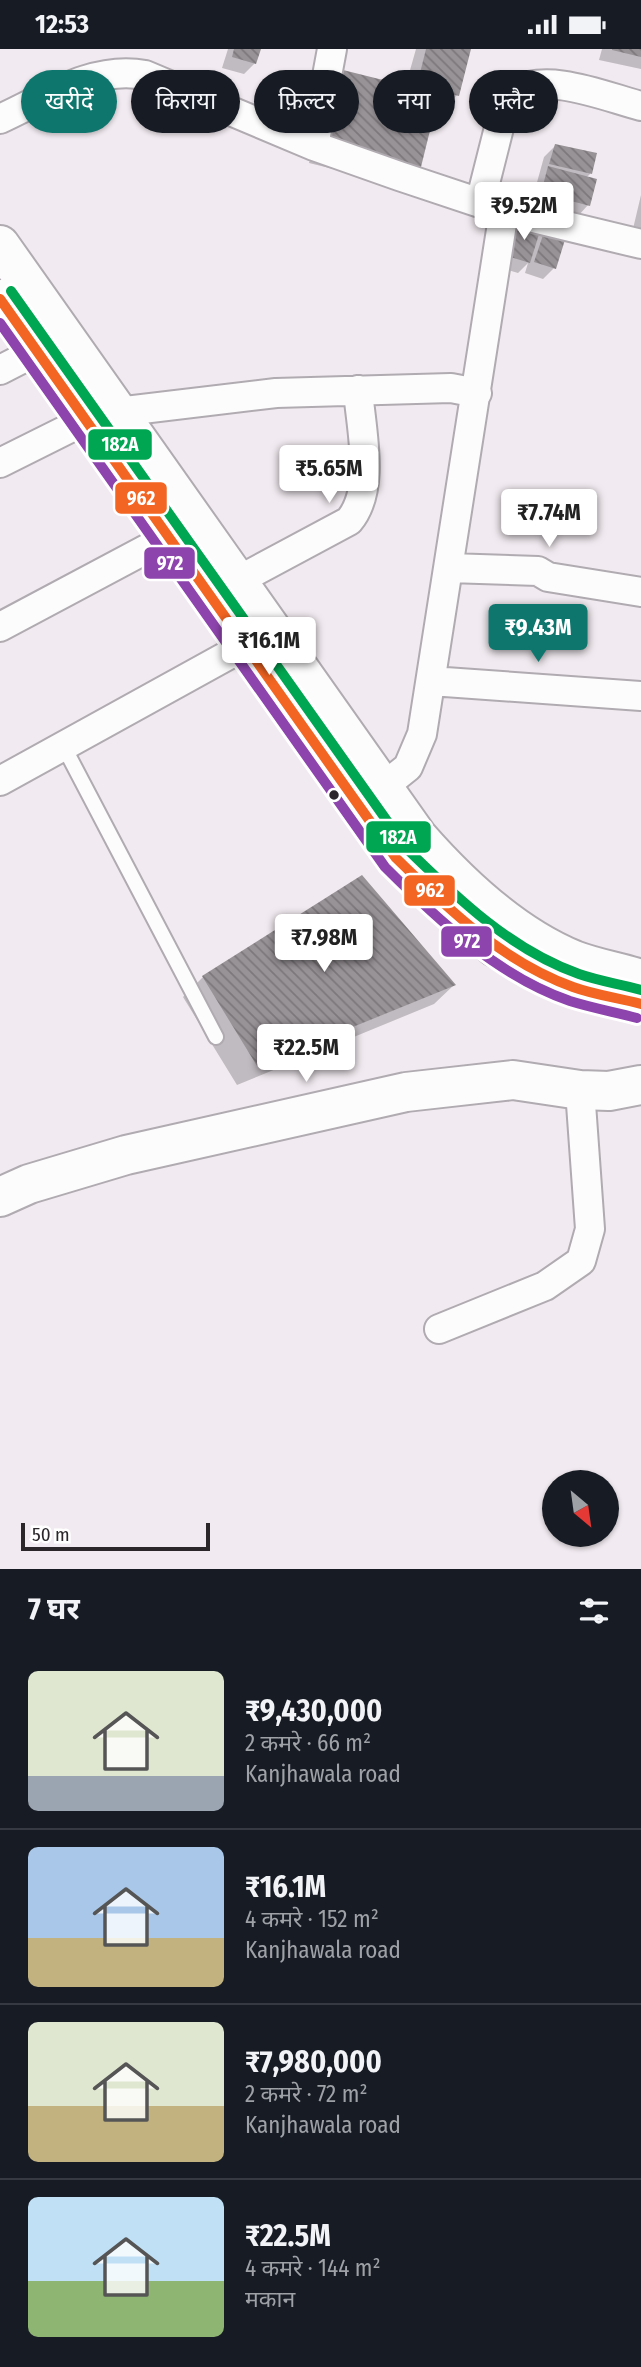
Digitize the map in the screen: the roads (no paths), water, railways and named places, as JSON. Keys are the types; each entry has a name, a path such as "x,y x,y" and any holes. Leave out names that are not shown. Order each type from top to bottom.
{"main road":[{"path":"0,246 102,416 169,537 259,638 383,787 418,837 445,867 508,923 573,959 641,979"},
{"path":"0,299 37,351 102,416 237,581 259,638 396,858 428,890 495,947 573,986 641,1004"},
{"path":"0,1197 29,1184 126,1155 406,1092 513,1080 580,1090 609,1091 641,1084"}],"street":[{"path":"314,146 332,49"},
{"path":"0,119 90,77 126,71 145,75 314,146 492,207 641,244"},
{"path":"383,787 408,767 416,752 430,681 477,393 492,207 505,104 512,92 536,84 556,85 641,106"},
{"path":"0,370 37,351"},
{"path":"0,463 102,416 276,393 451,389 477,393"},
{"path":"237,581 349,521 358,511 364,471 358,390"},
{"path":"0,628 169,537"},
{"path":"449,568 537,571 548,577 641,592"},
{"path":"0,781 259,638"},
{"path":"430,681 641,696"},
{"path":"439,1329 545,1286 581,1261 590,1229 580,1090"}],"lane":[{"path":"64,747 216,1037"}]}
